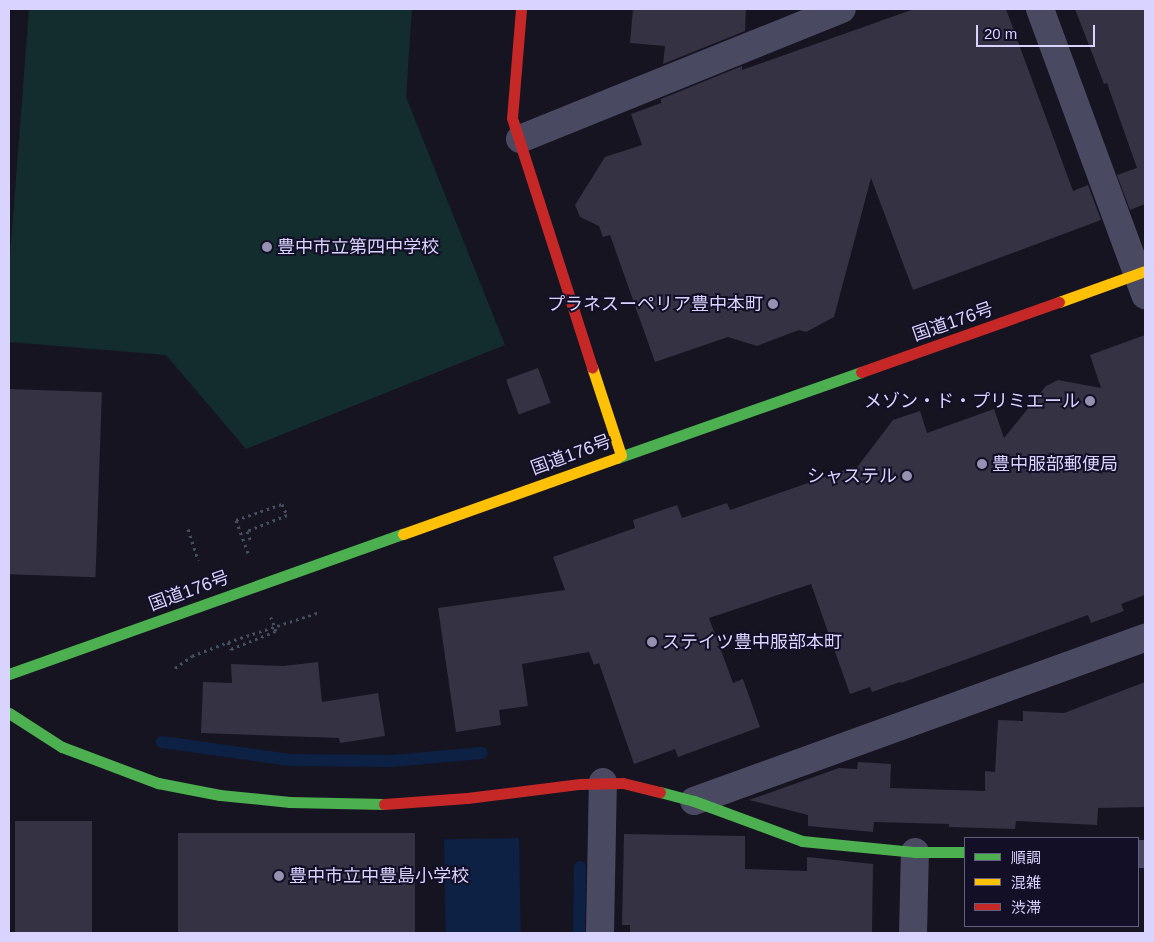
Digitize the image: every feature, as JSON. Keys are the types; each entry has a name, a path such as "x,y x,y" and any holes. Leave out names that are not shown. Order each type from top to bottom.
{"main road":[{"path":"521,9 512,118 621,455"},
{"name":"国道176号","path":"9,674 621,455 1143,280"},
{"path":"9,713 62,747 124,772 197,791 262,800 309,803 420,802 603,782 623,782 694,801 802,841 915,852 964,852"}],"street":[{"path":"520,140 842,9"},
{"path":"1040,9 1143,280"},
{"path":"694,801 1145,638"},
{"path":"600,933 603,782"},
{"path":"913,933 915,852"}],"path":[{"path":"240,519 282,504 287,515 247,531 251,542"},
{"path":"188,529 198,560"},
{"path":"175,668 192,656 228,642 263,629 320,612"},
{"path":"228,642 231,649 271,633"}],"green space":[{"name":"豊中市立第四中学校","path":"29,9 412,9 406,97 505,345 246,449 166,355 9,342 9,269"}],"water":[{"path":"519,838 521,933 446,933 444,839"}],"building":[{"path":"633,9 746,9 745,31 663,64 665,46 630,43"},
{"path":"914,9 1006,9 1073,191 1088,185 1101,220 913,290 871,178 834,317 806,332 799,330 757,346 728,337 655,362 610,235 603,237 599,226 580,217 575,205 605,157 642,145 631,114 661,103 661,99 742,66 742,70"},
{"path":"1075,9 1145,9 1145,204 1130,210 1117,175 1137,168 1107,83 1104,84"},
{"path":"1145,335 1145,595 1121,604 1124,611 1091,623 1088,615 901,683 872,692 870,687 850,694 811,584 709,618 733,683 743,679 760,727 678,757 675,749 634,764 599,663 594,665 589,652 522,664 528,706 499,710 501,725 456,732 438,608 565,590 553,557 635,528 633,520 677,505 682,518 727,503 730,510 854,467 855,470 893,420 920,411 927,433 994,409 1004,438 1046,386 1058,380 1101,388 1090,355"},
{"path":"538,368 551,403 519,414 506,380"},
{"path":"9,389 102,392 95,577 9,574"},
{"path":"318,662 322,702 378,693 385,736 340,743 339,738 201,733 203,682 232,683 231,664 283,666"},
{"path":"1145,682 1145,807 1098,808 1097,825 1016,821 1015,829 949,827 949,824 874,822 873,832 808,826 808,815 749,800 839,768 857,769 858,762 891,764 890,788 985,791 985,771 995,772 998,720 1023,721 1023,711 1064,713"},
{"path":"15,821 92,821 92,933 15,933"},
{"path":"178,833 415,833 415,933 178,933"},
{"path":"624,834 745,836 745,869 807,871 807,857 873,864 872,933 630,933 630,925 622,925"}],"waterway":[{"path":"162,742 290,760 391,761 482,753"},
{"path":"579,933 580,867"}],"traffic: fast":[{"path":"617,458 861,372"},
{"path":"9,674 403,534"},
{"path":"9,713 62,747 158,783 220,795 290,802 384,804"},
{"path":"660,792 694,801 802,841 915,852 964,852"}],"traffic: slow":[{"path":"1059,302 1145,271"},
{"path":"592,367 621,455"},
{"path":"403,534 617,458"}],"traffic: jam":[{"path":"521,9 512,118 592,367"},
{"path":"861,372 1059,302"},
{"path":"384,804 467,798 580,784 623,783 660,792"}],"place":[{"name":"豊中市立第四中学校","path":"267,247"},
{"name":"プラネスーペリア豊中本町","path":"773,304"},
{"name":"メゾン・ド・プリミエール","path":"1090,401"},
{"name":"豊中服部郵便局","path":"982,464"},
{"name":"シャステル","path":"907,476"},
{"name":"ステイツ豊中服部本町","path":"652,642"},
{"name":"豊中市立中豊島小学校","path":"279,876"}]}
